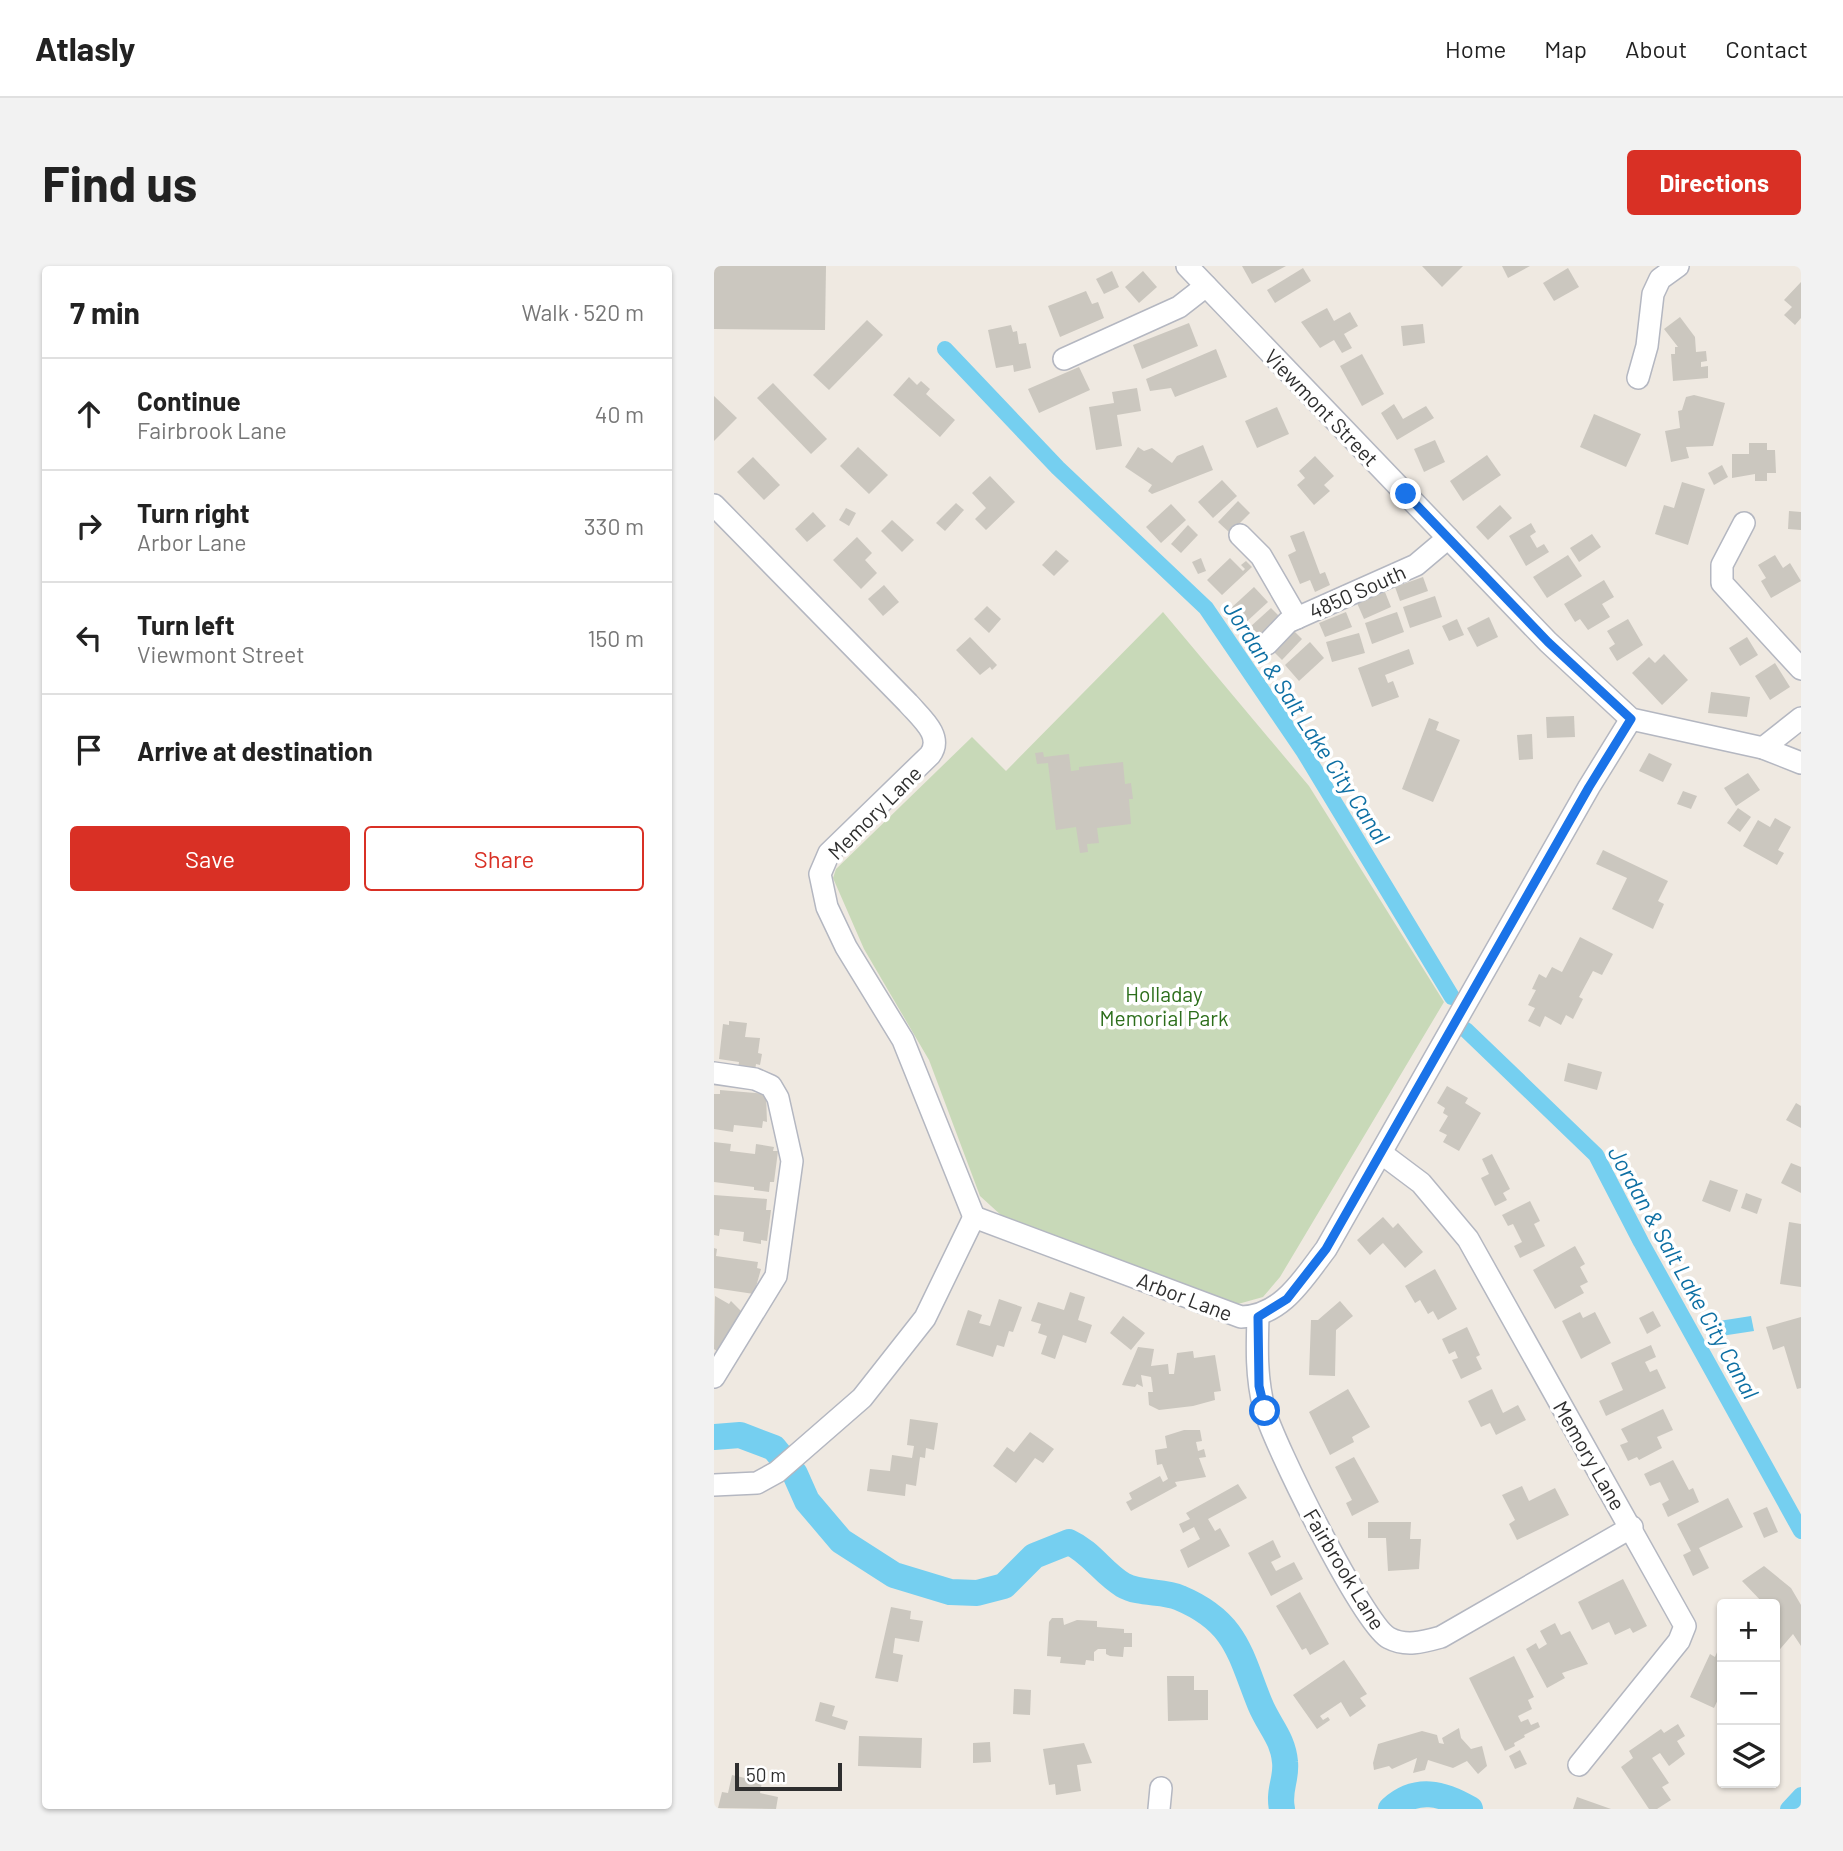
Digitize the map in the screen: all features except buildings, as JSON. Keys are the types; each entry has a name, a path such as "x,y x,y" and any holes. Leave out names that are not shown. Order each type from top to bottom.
{"street":[{"name":"Viewmont Street","path":"1187,266 1548,642 1631,719"},
{"path":"1638,378 1647,345 1653,294 1660,279 1678,266"},
{"path":"1065,359 1179,307 1206,286"},
{"name":"Memory Lane","path":"714,505 908,703 935,739 935,748 930,755 829,853 821,867 819,882 846,947 908,1051 974,1217"},
{"path":"1744,523 1722,565 1721,583 1801,669"},
{"path":"1240,535 1261,556 1297,618"},
{"name":"4850 South","path":"1267,643 1297,618 1416,565 1448,538"},
{"path":"1763,748 1801,718"},
{"path":"1631,719 1763,748 1801,763"},
{"name":"Arbor Lane","path":"974,1217 1241,1317 1258,1317 1287,1299 1326,1249 1589,787 1631,719"},
{"path":"714,1073 755,1079 771,1086 778,1098 792,1161 778,1270 714,1377"},
{"name":"Memory Lane","path":"1381,1153 1421,1183 1468,1239 1632,1527 1685,1626 1679,1641 1579,1765"},
{"path":"714,1485 757,1483 800,1454 843,1418 894,1361 925,1318 974,1217"},
{"name":"Fairbrook Lane","path":"1258,1317 1259,1386 1280,1451 1343,1570 1379,1631 1389,1638 1405,1643 1441,1637 1632,1527"}],"green space":[{"name":"Holladay Memorial Park","path":"1163,612 1309,786 1444,1002 1280,1277 1263,1297 1238,1304 1002,1216 980,1196 929,1060 864,949 833,878 836,869 972,737 1006,771"}],"water":[{"path":"1751,1316 1754,1331 1721,1336 1719,1321"}],"waterway":[{"name":"Jordan & Salt Lake City Canal","path":"945,349 1058,468 1206,608 1304,752 1452,997"},
{"name":"Jordan & Salt Lake City Canal","path":"1466,1030 1596,1155 1641,1242 1801,1531"},
{"path":"714,1437 740,1435 774,1448 795,1474 807,1501 841,1541 894,1575 950,1592 977,1593 1004,1586 1034,1556 1069,1542 1084,1551 1123,1585 1180,1598 1199,1607 1214,1618 1234,1642 1260,1704 1282,1746 1285,1768 1282,1809"},
{"path":"1391,1809 1410,1797 1430,1794 1450,1799 1470,1809"},
{"name":"Jordan & Salt Lake City Canal","path":"1788,1809 1801,1795"}],"route":[{"path":"1265,1411 1259,1386 1258,1317 1287,1299 1326,1249 1589,787 1631,719 1548,642 1406,494"}]}
